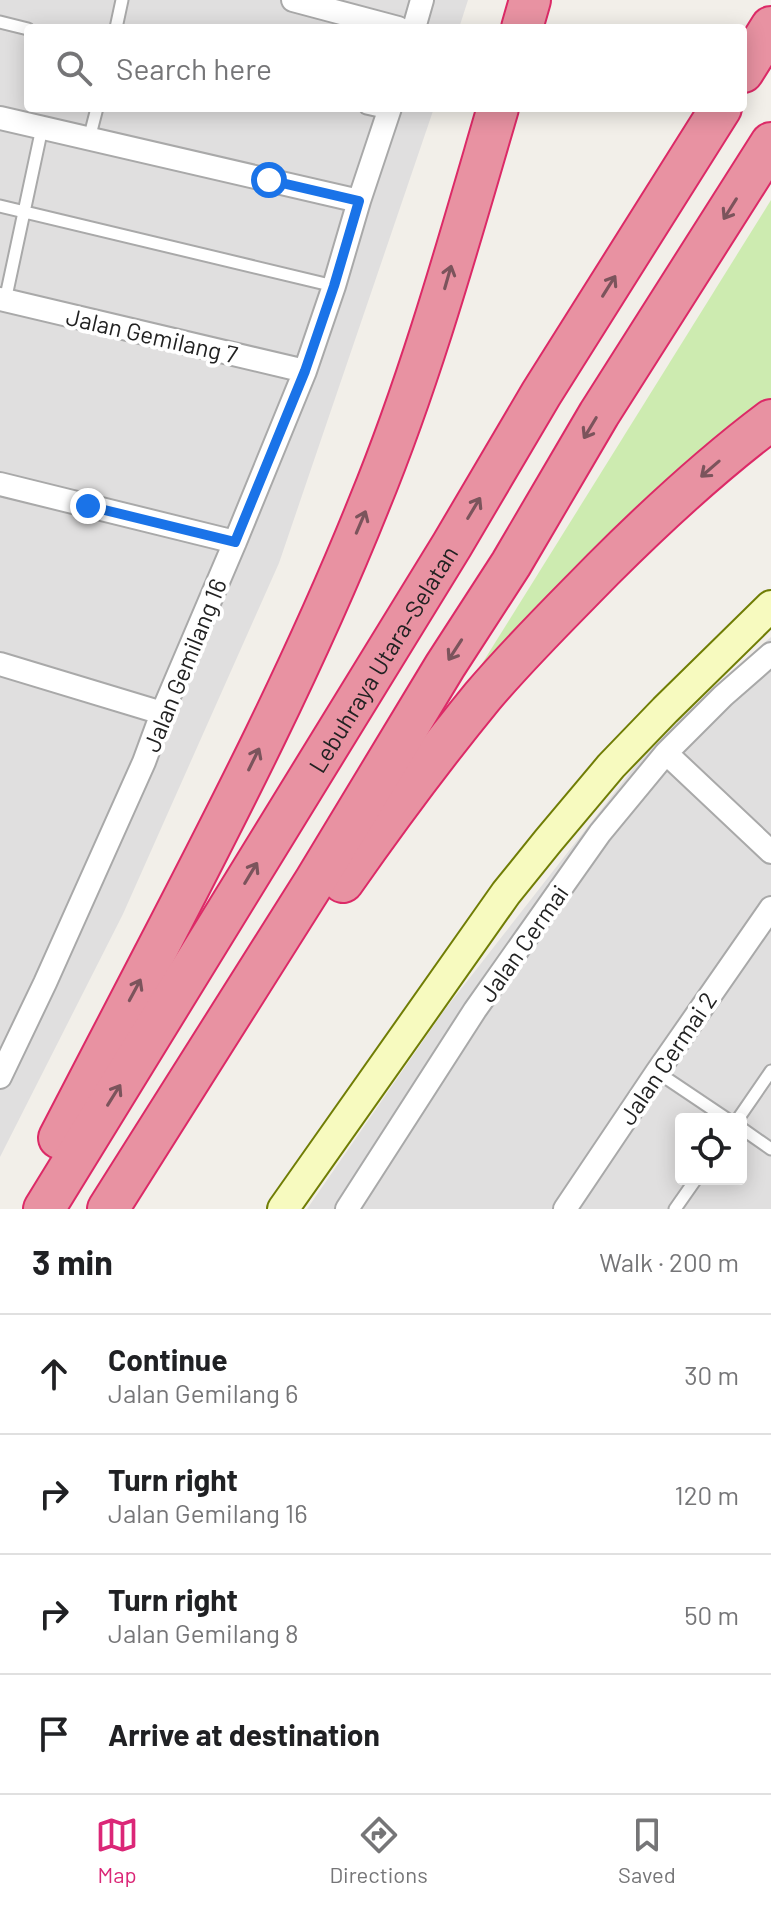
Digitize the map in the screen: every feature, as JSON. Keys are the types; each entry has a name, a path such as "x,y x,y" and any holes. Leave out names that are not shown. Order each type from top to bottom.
{"highway":[{"path":"523,24 530,0"},
{"path":"747,66 771,27"},
{"path":"23,1209 218,832 329,600 375,491 420,368 497,112"},
{"name":"Lebuhraya Utara–Selatan","path":"44,1209 419,599 541,394 718,112"},
{"path":"108,1209 511,564 599,414 771,143"},
{"path":"131,1209 332,898 426,767 483,696 635,537 715,464 771,420"}],"street":[{"path":"293,0 383,24"},
{"path":"415,24 422,0"},
{"name":"Jalan Gemilang 16","path":"0,1077 144,762 305,371 389,112"},
{"path":"0,118 359,201"},
{"name":"Jalan Gemilang 7","path":"3,300 305,371"},
{"path":"0,484 235,542"},
{"path":"283,1209 506,893 611,766 771,606"},
{"name":"Jalan Cermai","path":"347,1209 475,1010 600,833 666,753 771,654"},
{"path":"0,664 162,713"},
{"path":"666,753 771,852"},
{"name":"Jalan Cermai 2","path":"565,1209 771,908"}],"lane":[{"path":"117,24 122,0"},
{"path":"0,22 24,28"},
{"path":"89,139 96,112"},
{"path":"3,300 42,128"},
{"path":"0,206 334,286"},
{"path":"742,1113 771,1071"},
{"path":"657,1072 718,1113"},
{"path":"747,1132 771,1149"},
{"path":"675,1209 692,1185"}],"shaded area":[{"path":"0,0 468,0 460,24 24,24 24,112 433,112 279,563 123,914 0,1157"},
{"path":"771,637 771,1209 307,1209 443,1012 654,742"}],"green space":[{"path":"771,200 771,417 417,768"}],"route":[{"path":"88,506 235,542 305,371 359,201 269,180"}]}
